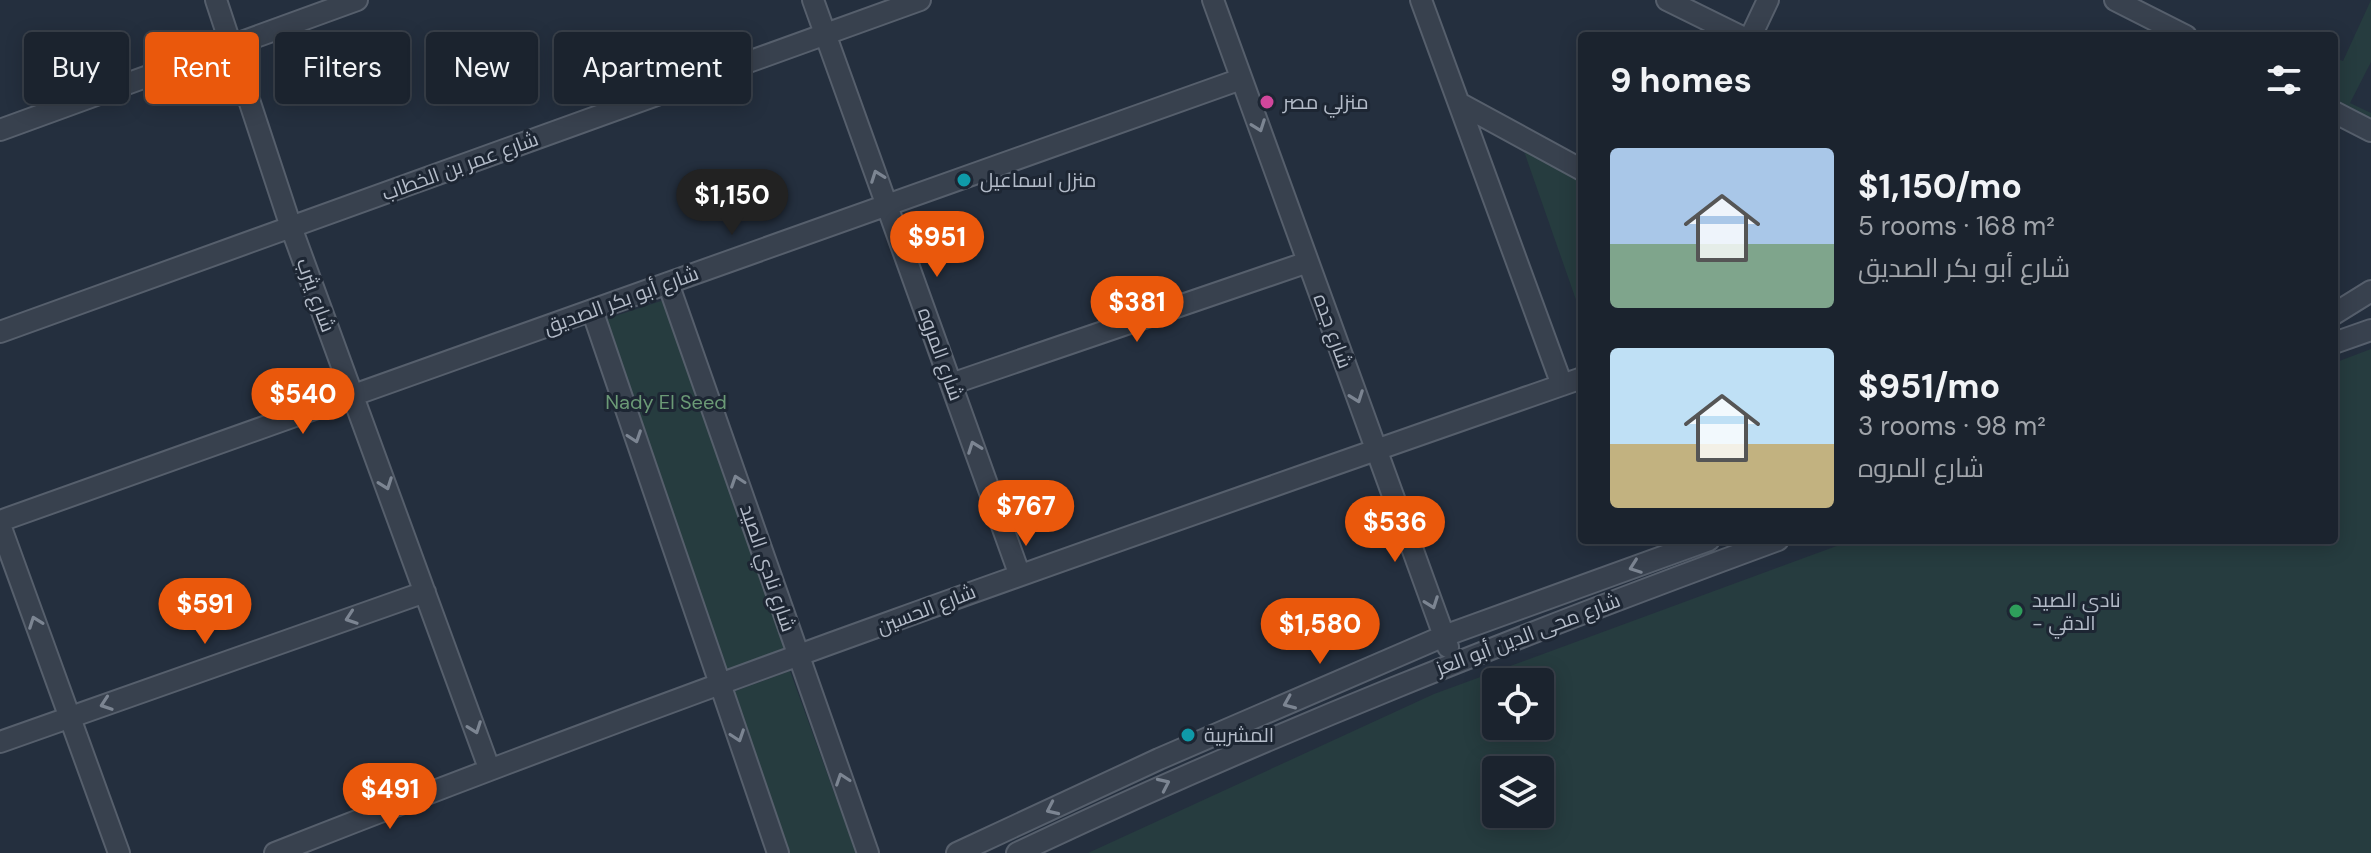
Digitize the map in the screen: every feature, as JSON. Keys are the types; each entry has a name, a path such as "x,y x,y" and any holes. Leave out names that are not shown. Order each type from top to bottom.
{"street":[{"name":"شارع يثرب","path":"216,0 226,32"},
{"path":"259,36 357,0"},
{"name":"شارع المروه","path":"813,0 1019,573"},
{"name":"شارع عمر بن الخطاب","path":"0,332 920,0"},
{"name":"شارع جده","path":"1213,0 1454,662"},
{"path":"1421,0 1459,103 1572,382"},
{"path":"1667,0 1732,32"},
{"path":"1753,32 1768,0"},
{"path":"2115,0 2178,32"},
{"path":"0,130 145,77"},
{"name":"شارع أبو بكر الصديق","path":"0,523 1241,79"},
{"path":"1459,103 1578,168"},
{"name":"شارع يثرب","path":"250,104 291,227 489,768"},
{"path":"2338,114 2371,131"},
{"path":"951,384 1308,262"},
{"name":"شارع نادي الصيد","path":"668,283 868,853"},
{"path":"2338,312 2371,291"},
{"path":"592,310 778,853"},
{"path":"2338,342 2371,330"},
{"name":"شارع الحسين","path":"275,853 489,768 799,657 1019,573 1572,382"},
{"path":"0,523 119,853"},
{"name":"شارع محى الدين أبو العز","path":"957,853 1159,759 1444,636 1698,544"},
{"name":"شارع محى الدين أبو العز","path":"1017,853 1175,778 1454,662 1767,544"},
{"path":"0,742 425,592"}],"green space":[{"path":"2371,0 2371,62 2350,103 2371,113 2371,126 2338,108 2338,59 2343,61"},
{"path":"1519,137 1578,169 1578,306"},
{"name":"Nady El Seed","path":"667,299 785,651 721,672 603,320"},
{"name":"نادي الصيد - الدقي","path":"2371,349 2371,853 1088,853 1434,694 1482,676 1482,740 1554,740 1554,668 1505,668 1842,544 2338,544 2338,361"},
{"path":"790,671 856,853 788,853 730,693"}],"place":[{"name":"منزلي مصر","path":"1267,102"},
{"name":"منزل اسماعيل","path":"964,180"},
{"name":"نادي الصيد - الدقي","path":"2016,611"},
{"name":"المشربية","path":"1188,735"}]}
